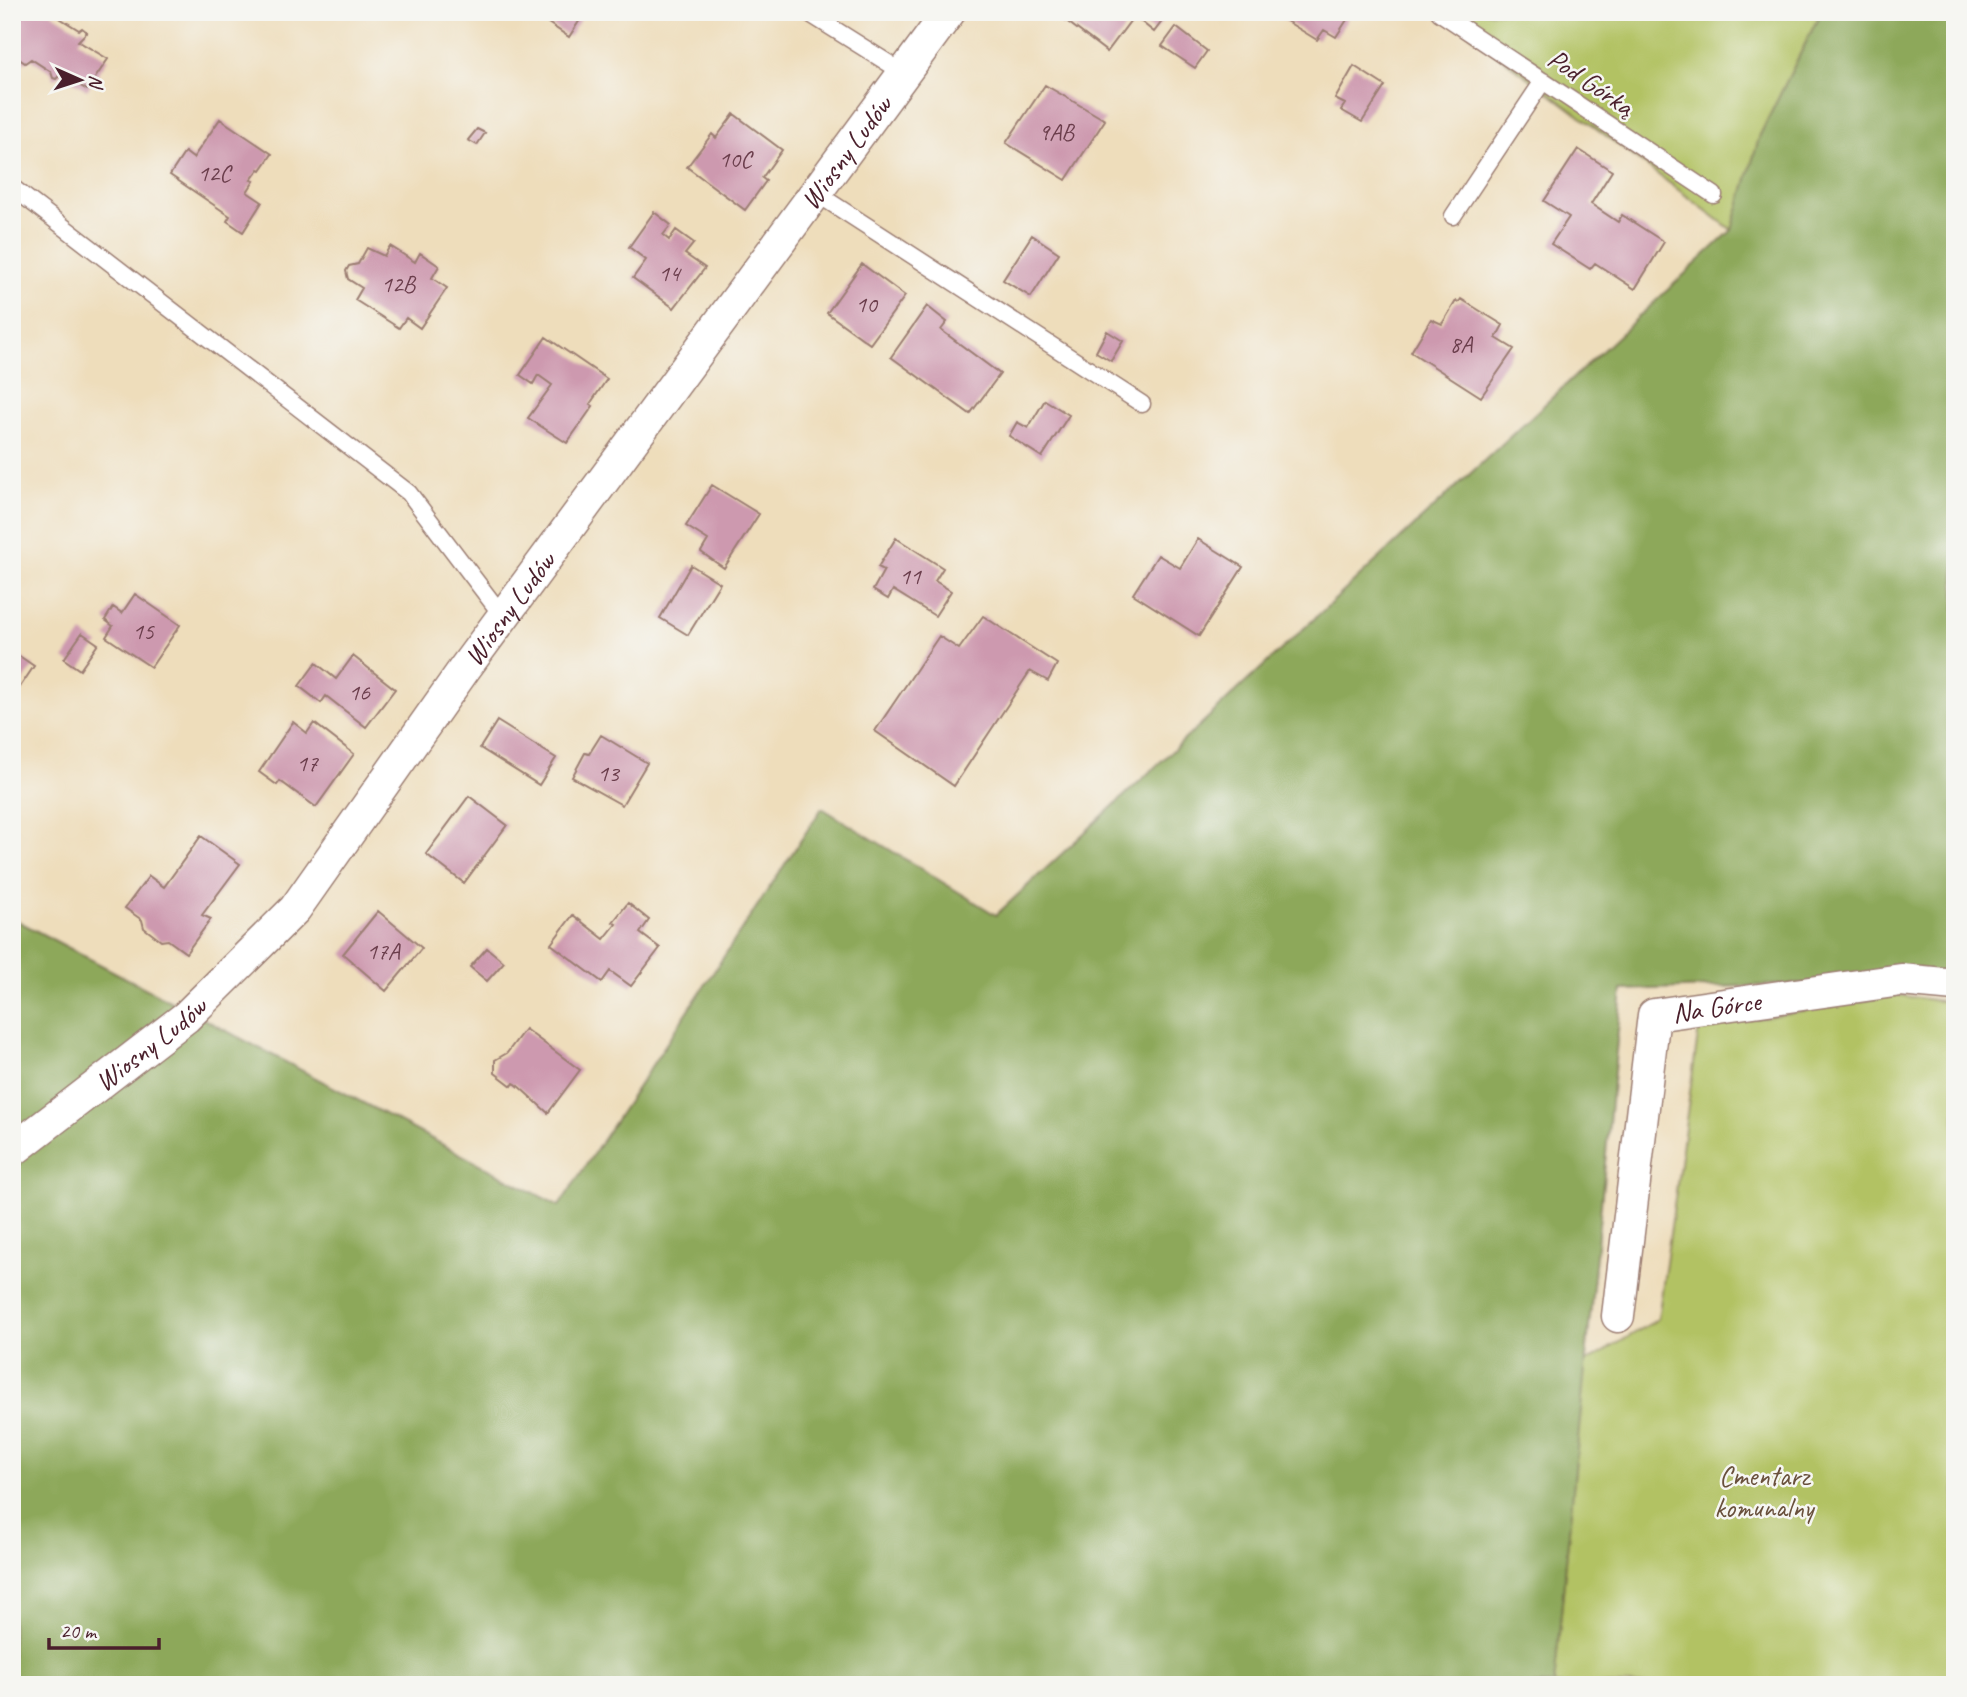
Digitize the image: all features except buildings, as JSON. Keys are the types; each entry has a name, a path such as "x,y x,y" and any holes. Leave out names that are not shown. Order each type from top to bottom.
{"street":[{"name":"Wiosny Ludów","path":"12,1151 186,1017 295,909 504,618 949,12"},
{"name":"Na Górce","path":"1618,1316 1654,1015 1901,980 1955,985"}],"lane":[{"path":"807,12 904,73"},
{"name":"Pod Górką","path":"1439,12 1714,195"},
{"path":"1453,216 1543,81"},
{"path":"12,187 409,493 504,618"},
{"path":"816,193 1142,404"}],"green space":[{"path":"1441,12 1821,12 1760,135 1732,230"},
{"path":"1821,12 1955,12 1955,979 1622,990 1554,1685 12,1685 12,918 559,1206 822,808 996,915 1732,230 1760,135"},
{"name":"Cmentarz komunalny","path":"1898,995 1955,1003 1955,1685 1554,1685 1585,1363 1658,1319 1699,1028"}]}
